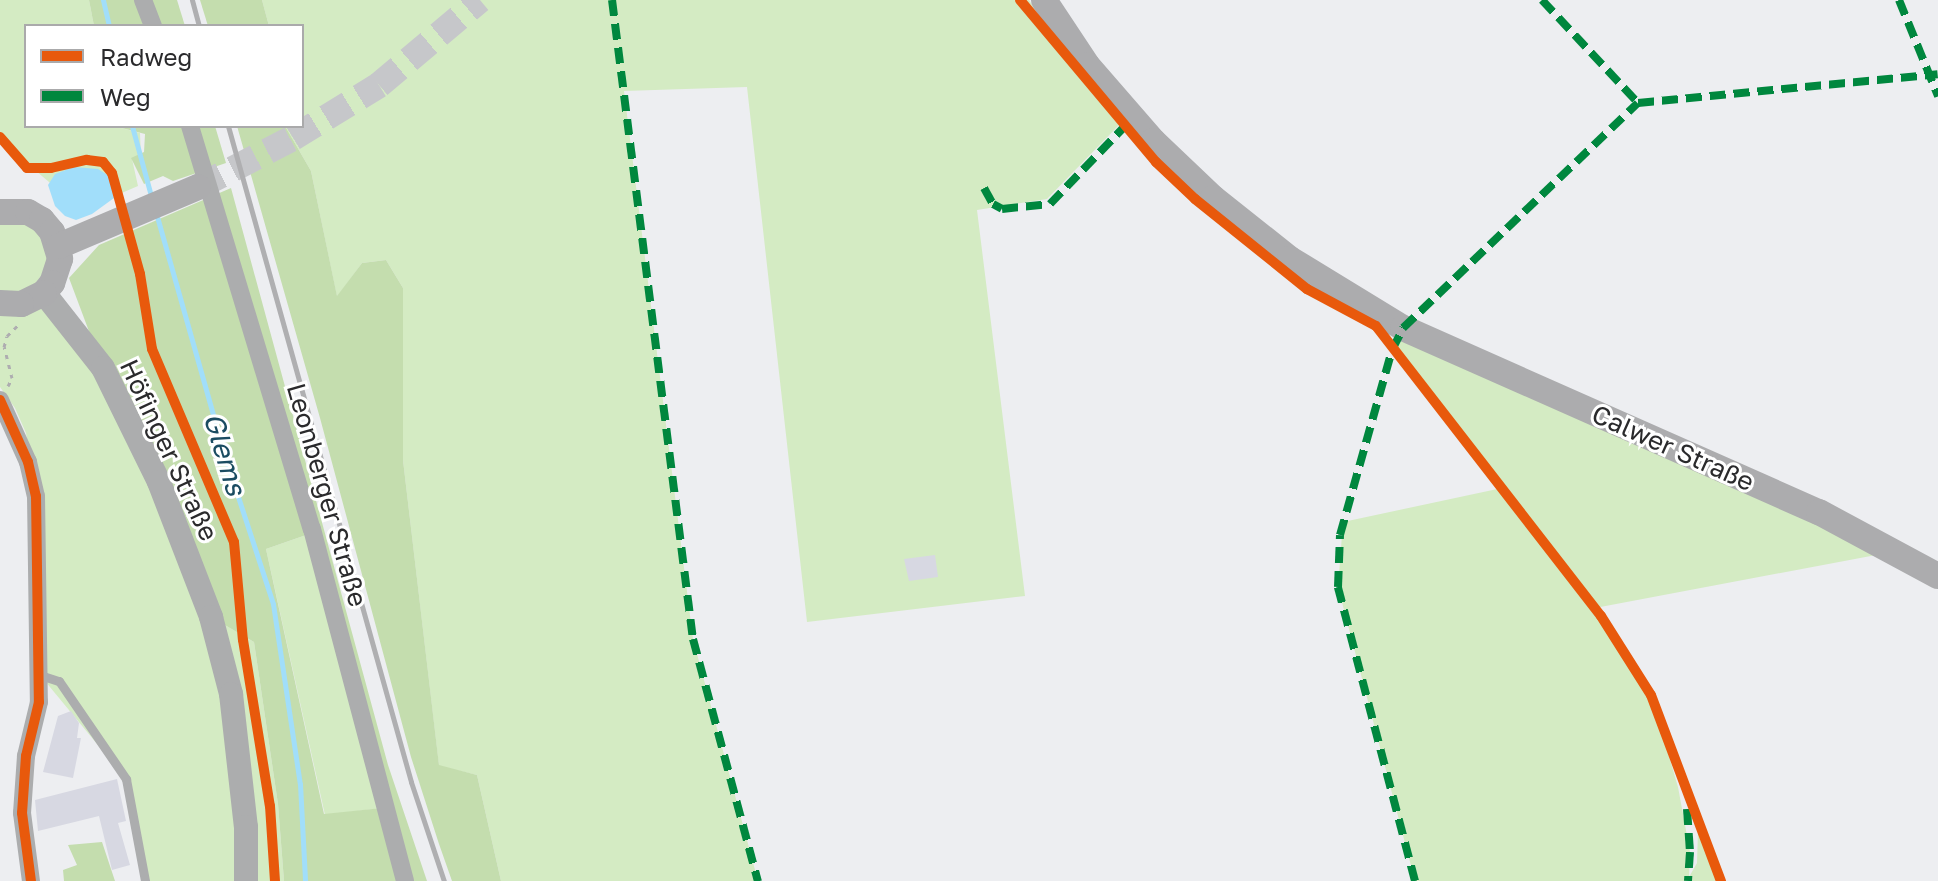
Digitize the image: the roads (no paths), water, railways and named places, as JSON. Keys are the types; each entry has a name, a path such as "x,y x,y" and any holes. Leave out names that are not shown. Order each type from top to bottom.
{"main road":[{"name":"Calwer Straße","path":"1044,0 1096,76 1153,141 1213,198 1290,259 1403,328 1819,512 1938,576"},
{"path":"59,246 198,187"},
{"path":"0,212 28,212 42,220 59,246 58,271 44,293 21,304 0,303"}],"street":[{"path":"143,0 152,24"},
{"name":"Leonberger Straße","path":"191,128 312,529 405,881"},
{"name":"Höfinger Straße","path":"44,293 103,368 159,482 211,617 231,694 246,827 246,881"},
{"path":"1,395 28,462 36,496 39,702 26,756 22,813 31,881"}],"lane":[{"path":"40,675 59,681 126,779 145,881"}],"water":[{"path":"74,167 98,169 109,176 114,198 92,214 76,220 65,216 55,206 48,185 55,174"}],"waterway":[{"name":"Glems","path":"103,0 109,24"},
{"name":"Glems","path":"133,128 151,196"},
{"name":"Glems","path":"156,213 226,460 273,604 300,784 305,881"}],"tunnel":[{"path":"198,187 293,138 379,85 480,0"}],"railway":[{"path":"192,0 198,24"},
{"path":"229,128 411,782 444,881"}]}
